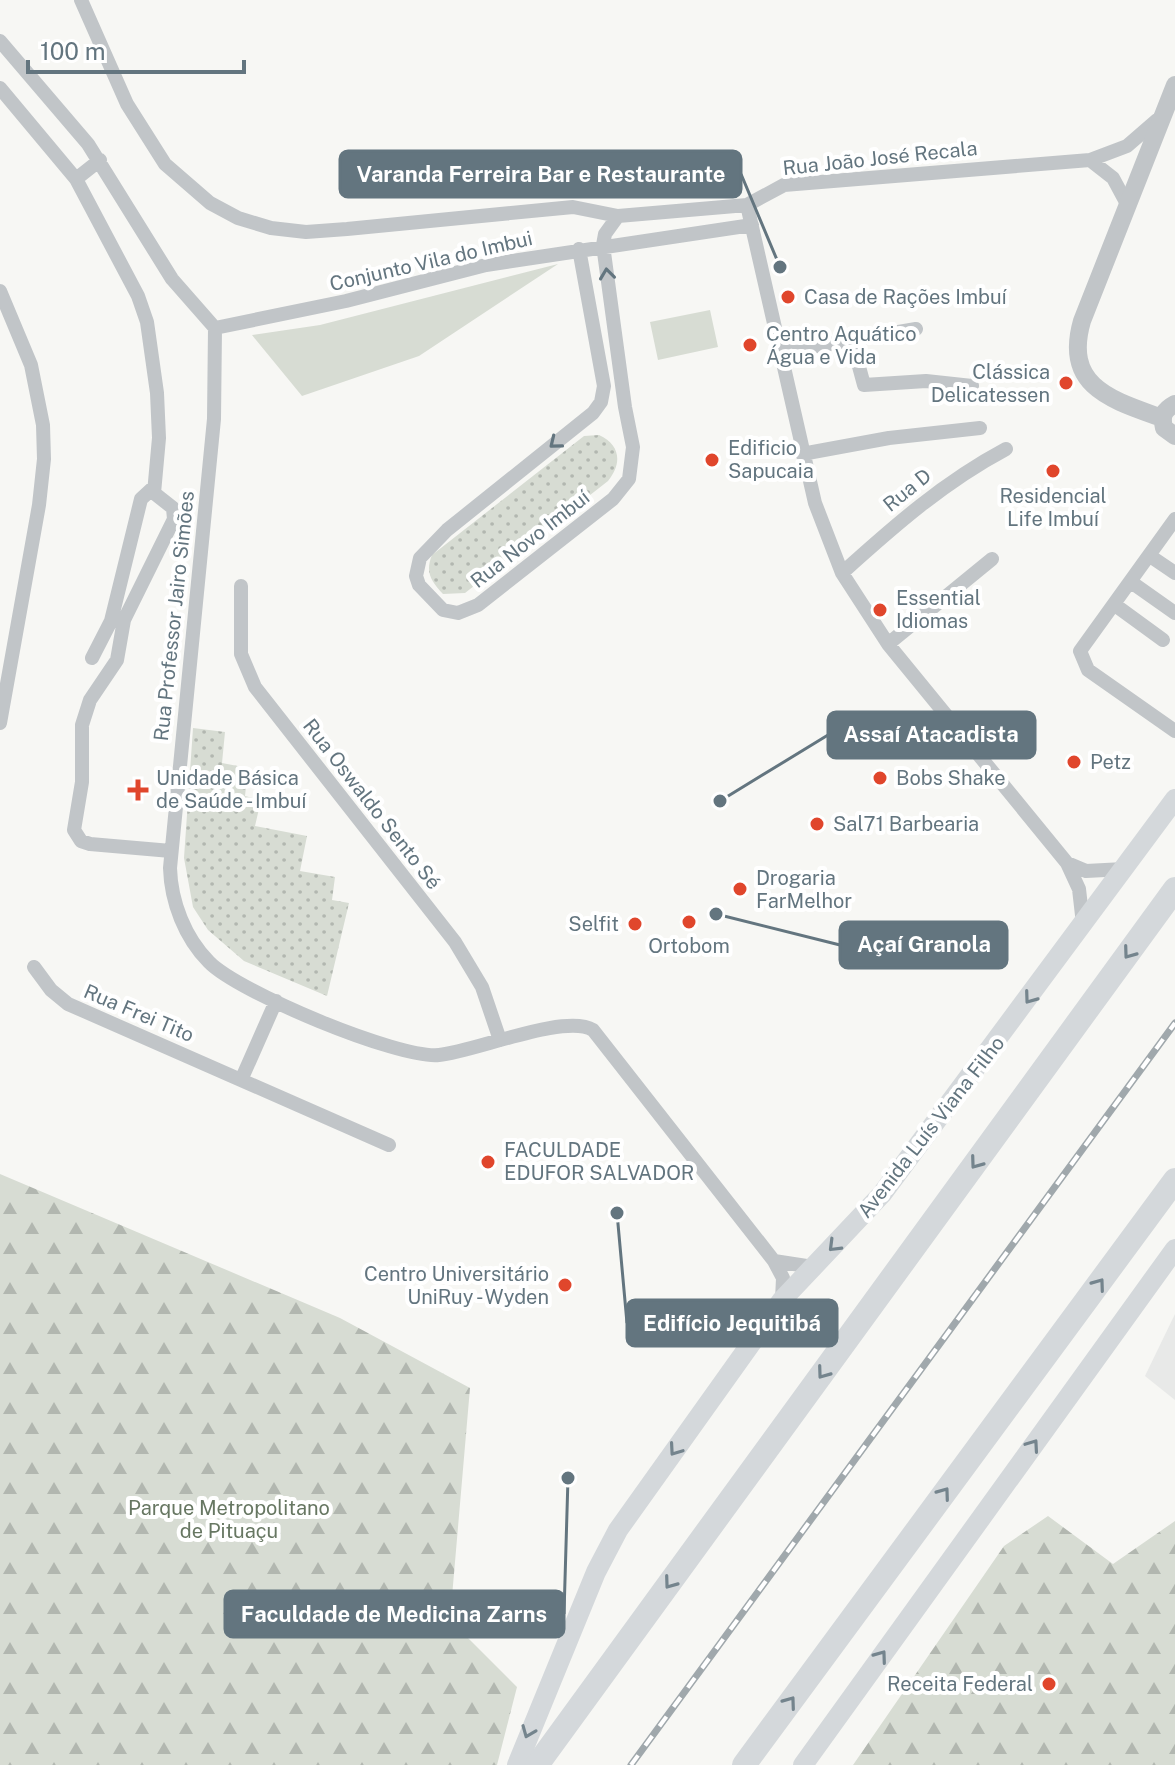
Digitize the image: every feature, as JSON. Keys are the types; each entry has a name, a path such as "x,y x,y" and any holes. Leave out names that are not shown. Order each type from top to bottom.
{"highway":[{"path":"537,1765 1175,889"},
{"path":"744,1765 1175,1180"}],"main road":[{"name":"Avenida Luís Viana Filho","path":"517,1765 541,1700 607,1548 782,1300 890,1184 1175,799"},
{"path":"803,1765 1175,1249"}],"street":[{"name":"Rua João José Recala","path":"81,0 127,104 165,164 210,203 238,218 271,228 306,232 573,207 618,216 747,205 784,185 1090,160 1127,146 1151,128 1164,109"},
{"path":"0,41 100,160 172,279 215,328"},
{"path":"1175,85 1082,321 1077,346 1081,369 1095,387 1107,397 1142,411 1168,410 1164,428 1175,436"},
{"path":"0,88 76,179 128,273 147,322 159,438 154,487 158,498 173,508 174,519 124,620 117,660 82,725 82,782 74,830 81,841 90,844 171,851"},
{"path":"76,179 100,160"},
{"path":"1090,160 1113,178 1127,204"},
{"path":"747,205 782,352 802,454 827,541 842,573 888,644 1067,863 1079,889 1083,924"},
{"path":"603,245 605,234 618,216"},
{"name":"Conjunto Vila do Imbui","path":"215,328 332,304 470,268 603,245 752,225"},
{"name":"Rua Novo Imbuí","path":"579,249 604,386 601,402 593,413 447,530 420,558 416,576 419,585 443,610 458,613 478,605 613,499 629,479 633,447 603,245"},
{"path":"0,291 31,365 43,425 44,459 39,505 0,723"},
{"path":"592,317 612,314"},
{"name":"Rua Professor Jairo Simões","path":"215,328 214,419 171,851 174,895 191,940 210,964 276,1001 392,1049 437,1056 570,1026 593,1030 774,1261 783,1278 782,1300"},
{"path":"782,352 851,337 916,329"},
{"path":"851,337 864,385 926,381 972,386"},
{"path":"802,454 889,438 980,428"},
{"name":"Rua D","path":"842,573 894,526 961,473 1006,449"},
{"path":"92,658 111,621 141,499 154,487"},
{"path":"1175,519 1083,645 1082,662 1102,681 1175,731"},
{"path":"1150,556 1175,573"},
{"path":"888,644 992,559"},
{"path":"1131,582 1175,613"},
{"name":"Rua Oswaldo Sento Sé","path":"241,586 241,654 255,687 455,942 482,987 500,1040"},
{"path":"1115,605 1163,640"},
{"path":"1067,863 1086,871 1124,869"},
{"name":"Rua Frei Tito","path":"34,967 68,1004 389,1145"},
{"path":"242,1078 276,1001"},
{"path":"774,1261 813,1267"}],"shaded area":[{"path":"1175,1314 1175,1400 1145,1376"}],"green space":[{"path":"558,264 419,356 302,396 252,335 320,325"},
{"path":"710,310 718,347 658,360 650,322"},
{"path":"599,435 612,444 617,455 616,468 608,481 465,593 443,594 430,576 432,555 584,436"},
{"path":"193,728 225,732 222,763 248,768 245,796 261,800 255,826 307,836 300,871 335,877 332,900 349,903 327,996 244,961 208,930 193,907 184,858"},
{"name":"Parque Metropolitano de Pituaçu","path":"0,1174 340,1318 470,1388 450,1620 517,1687 497,1765 0,1765"},
{"path":"1048,1516 1113,1564 1175,1521 1175,1765 853,1765 1004,1546"}],"railway":[{"path":"631,1765 1175,1023"}],"place":[{"name":"Varanda Ferreira Bar e Restaurante","path":"780,267"},
{"name":"Casa de Rações Imbuí","path":"788,297"},
{"name":"Centro Aquático Água e Vida","path":"750,345"},
{"name":"Clássica Delicatessen","path":"1066,383"},
{"name":"Edificio Sapucaia","path":"712,460"},
{"name":"Residencial Life Imbuí","path":"1053,471"},
{"name":"Essential Idiomas","path":"880,610"},
{"name":"Petz","path":"1074,762"},
{"name":"Bobs Shake","path":"880,778"},
{"name":"Unidade Básica de Saúde - Imbuí","path":"138,790"},
{"name":"Assaí Atacadista","path":"720,801"},
{"name":"Sal71 Barbearia","path":"817,824"},
{"name":"Drogaria FarMelhor","path":"740,889"},
{"name":"Açaí Granola","path":"716,914"},
{"name":"Ortobom","path":"689,922"},
{"name":"Selfit","path":"635,924"},
{"name":"FACULDADE EDUFOR SALVADOR","path":"488,1162"},
{"name":"Edifício Jequitibá","path":"617,1213"},
{"name":"Centro Universitário UniRuy - Wyden","path":"565,1285"},
{"name":"Faculdade de Medicina Zarns","path":"568,1478"},
{"name":"Receita Federal","path":"1049,1684"}]}
